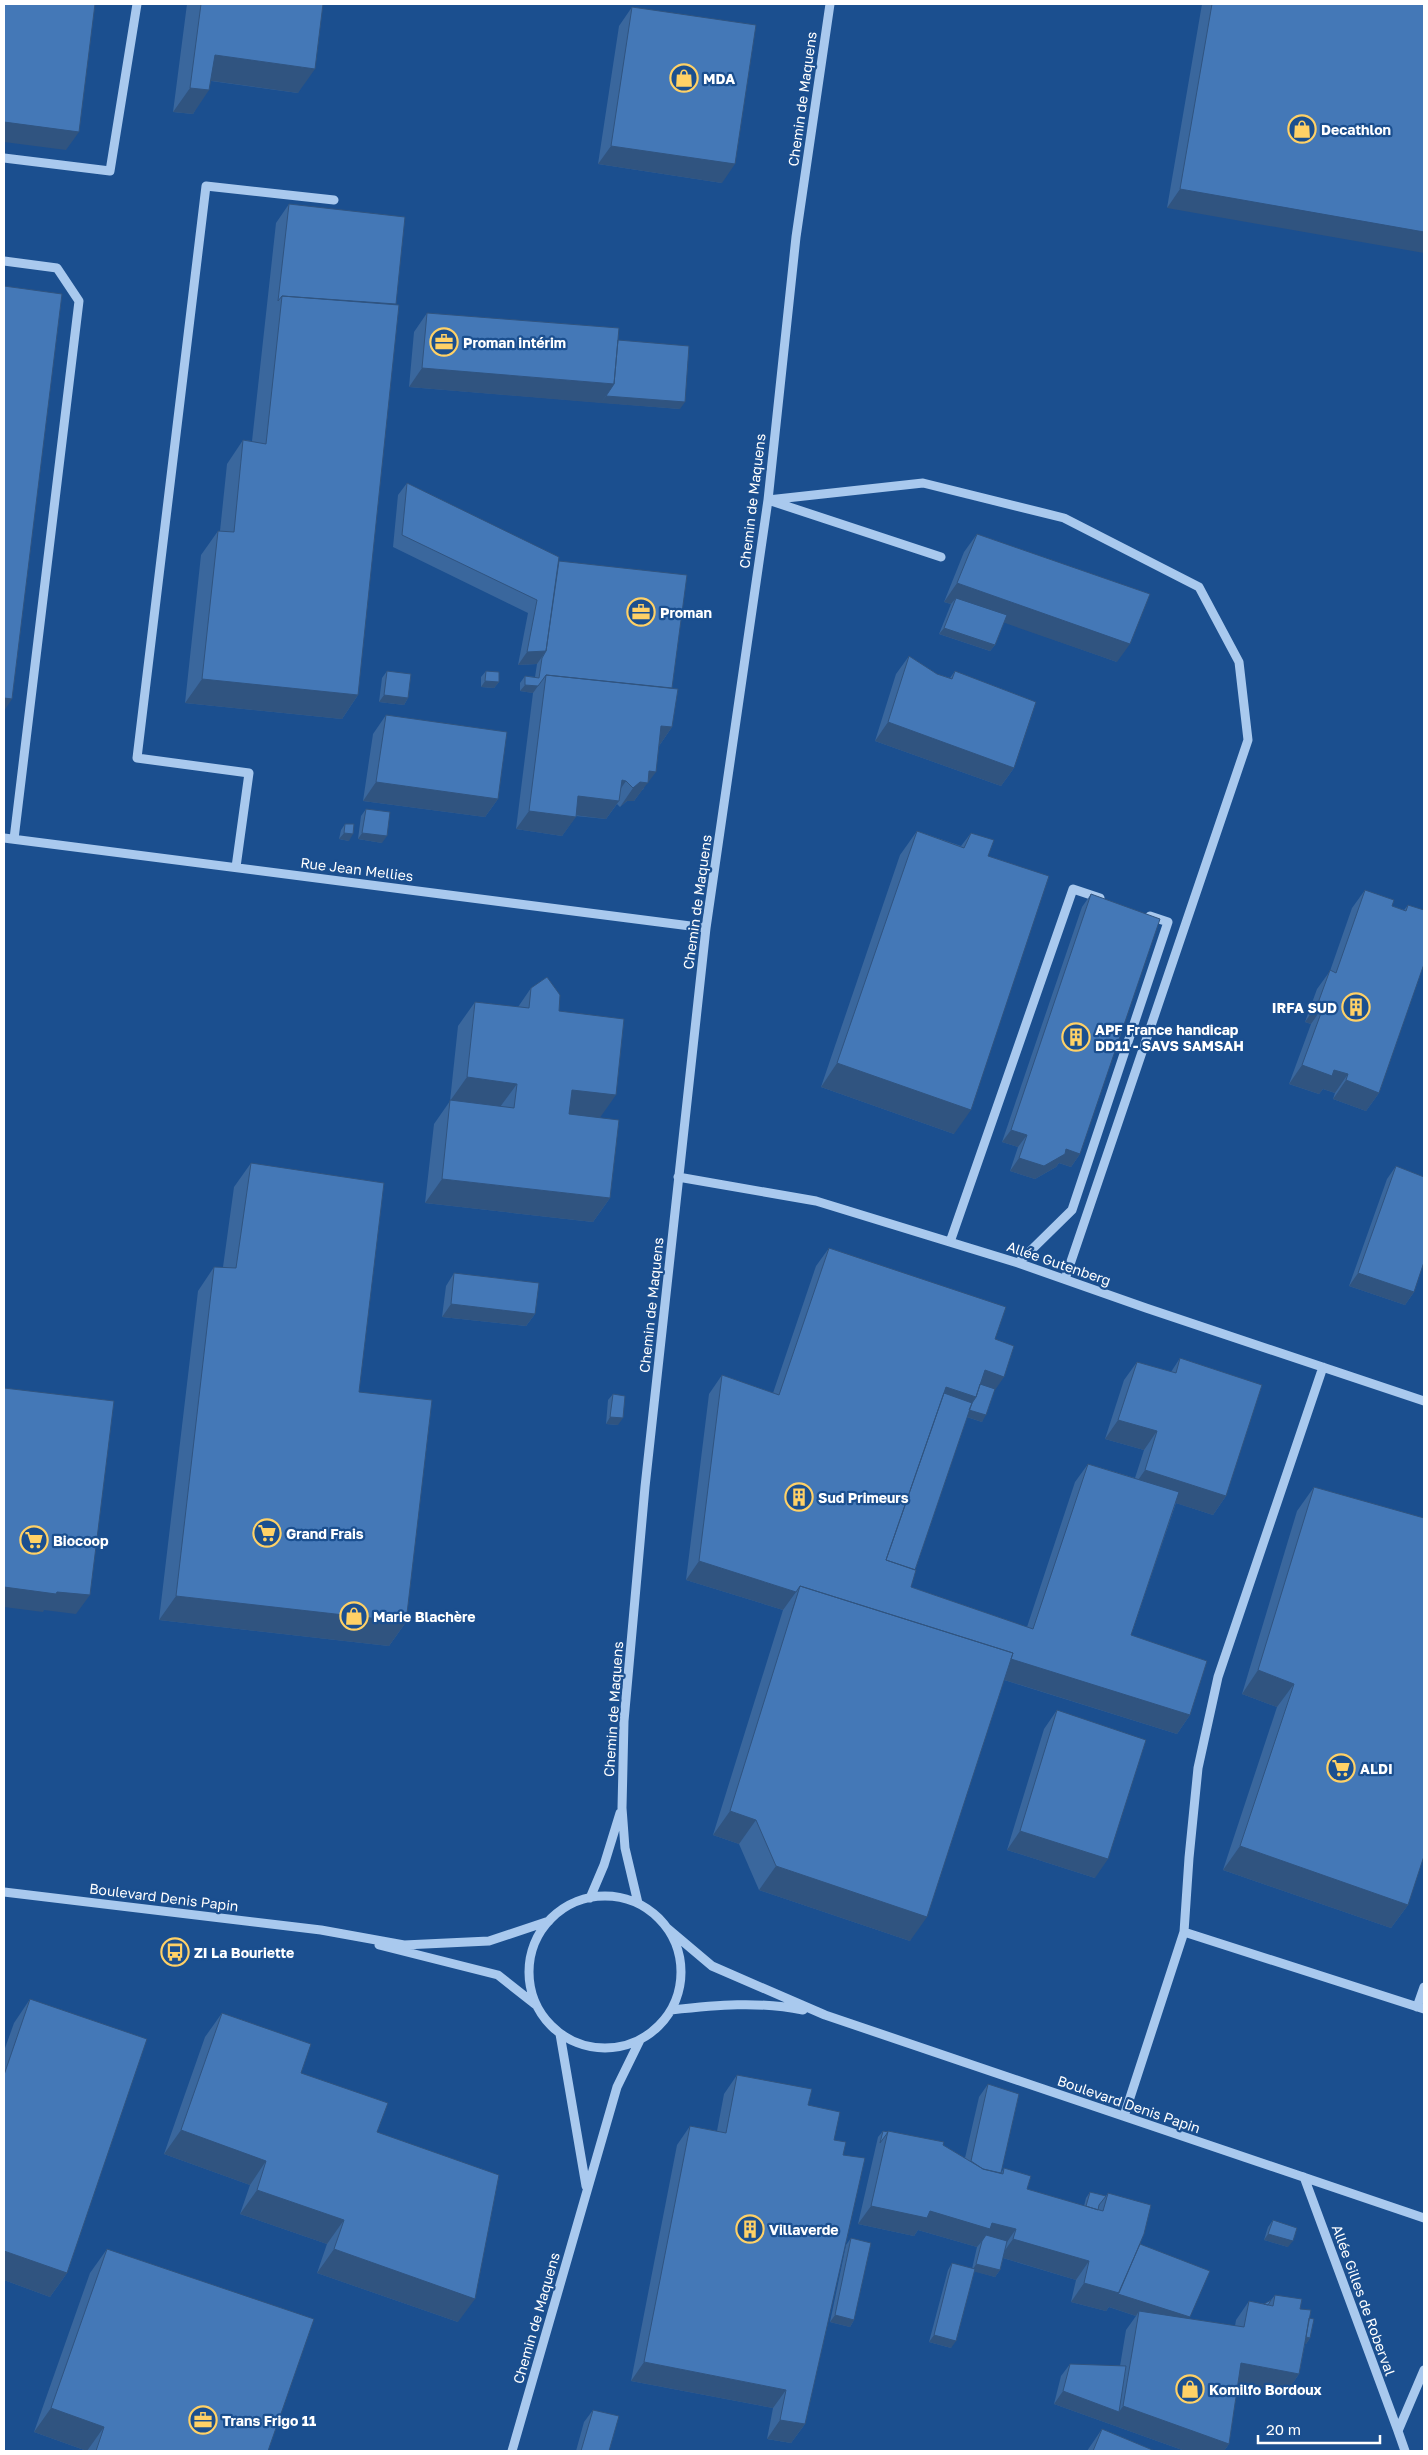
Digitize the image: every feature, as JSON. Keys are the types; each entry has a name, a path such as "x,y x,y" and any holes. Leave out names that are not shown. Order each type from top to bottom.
{"street":[{"path":"4,158 110,171 137,4"},
{"name":"Chemin de Maquens","path":"638,1904 625,1848 622,1808 624,1720 645,1487 706,928 768,500 796,237 830,4"},
{"path":"236,868 249,773 137,758 206,186 334,200"},
{"path":"4,261 57,268 80,301 14,839"},
{"path":"768,500 923,483 1064,518 1199,587 1239,662 1248,740 1065,1280"},
{"path":"768,500 941,556"},
{"name":"Rue Jean Mellies","path":"4,838 706,928"},
{"path":"950,1242 1074,889 1108,901"},
{"path":"1018,1262 1072,1210 1168,922 1142,913"},
{"name":"Allée Gutenberg","path":"678,1177 816,1201 1018,1262 1065,1280 1424,1401"},
{"path":"1124,2116 1184,1932 1198,1768 1218,1677 1323,1367"},
{"name":"Chemin de Maquens","path":"590,1898 604,1865 622,1808"},
{"name":"Boulevard Denis Papin","path":"4,1892 321,1930 404,1945 489,1941 549,1921"},
{"path":"619,1897 638,1904 654,1914 667,1928 676,1944 680,1962 680,1987 671,2010 662,2023 640,2040 619,2047 599,2048 580,2044 560,2034 546,2021 536,2005 530,1984 530,1961 540,1933 558,1912 573,1903 590,1898 619,1897"},
{"name":"Boulevard Denis Papin","path":"667,1928 712,1966 826,2015 1424,2218"},
{"name":"Boulevard Denis Papin","path":"321,1930 498,1975 536,2005"},
{"path":"1184,1932 1421,2008 1424,1987"},
{"name":"Boulevard Denis Papin","path":"671,2010 716,2005 776,2004 826,2015"},
{"name":"Chemin de Maquens","path":"560,2034 587,2192"},
{"name":"Chemin de Maquens","path":"512,2451 617,2087 640,2040"},
{"name":"Allée Gilles de Roberval","path":"1304,2177 1405,2451"},
{"path":"1398,2431 1424,2370"}],"building":[{"path":"4,4 95,4 79,132 4,122"},
{"path":"201,4 323,4 315,69 215,55 209,90 190,88"},
{"name":"Decathlon","path":"1212,4 1424,4 1424,232 1180,189"},
{"path":"632,7 756,25 735,164 611,146"},
{"path":"289,204 405,217 396,304 282,296 278,301"},
{"path":"4,286 62,294 12,699 4,698"},
{"path":"282,296 399,305 358,695 202,679 218,531 234,532 243,440 266,444"},
{"path":"427,313 619,328 614,384 422,368"},
{"path":"618,340 689,346 685,402 606,396 614,384"},
{"path":"407,483 559,557 546,651 527,652 537,600 402,535"},
{"path":"977,534 1150,594 1130,644 957,583"},
{"path":"559,561 687,575 672,688 546,675 538,686 525,685 525,676 539,678 542,658 546,651"},
{"path":"956,598 1007,615 995,645 944,628"},
{"path":"909,656 937,674 952,679 955,671 1036,702 1014,768 888,722"},
{"path":"387,671 411,674 408,698 384,695"},
{"path":"486,671 499,672 499,682 485,681"},
{"path":"546,675 678,689 672,727 661,726 656,772 649,771 648,783 640,782 633,788 626,781 622,780 619,801 578,796 576,817 529,811"},
{"path":"386,715 507,732 498,799 376,782"},
{"path":"366,809 390,812 387,836 362,833"},
{"path":"345,824 354,824 353,834 344,833"},
{"path":"917,831 964,848 971,833 994,840 988,856 1049,876 971,1110 837,1063"},
{"name":"IRFA SUD","path":"1365,890 1394,900 1392,906 1406,911 1408,905 1424,910 1424,964 1379,1093 1346,1080 1348,1074 1334,1070 1332,1076 1302,1065 1324,1005 1318,1003 1330,970 1336,973"},
{"name":"APF France handicap DD11 - SAVS SAMSAH","path":"1091,894 1160,919 1080,1154 1066,1149 1065,1154 1044,1166 1019,1158 1027,1135 1011,1130"},
{"path":"547,977 560,995 559,1011 624,1019 616,1095 572,1090 569,1114 619,1120 610,1198 442,1179 450,1100 514,1108 517,1084 467,1077 475,1002 529,1008 531,988"},
{"path":"251,1163 384,1183 359,1392 432,1400 406,1622 176,1596 214,1267 236,1268"},
{"path":"1396,1166 1424,1177 1424,1262 1414,1292 1358,1273"},
{"name":"Sud Primeurs","path":"829,1248 1006,1307 995,1339 1014,1346 1004,1377 985,1370 976,1397 946,1387 886,1560 916,1570 911,1587 1033,1629 1088,1464 1179,1492 1131,1635 1207,1661 1190,1715 1011,1659 1013,1653 800,1586 796,1592 699,1561 722,1375 779,1395"},
{"path":"454,1273 539,1283 535,1314 451,1304"},
{"path":"1180,1358 1262,1385 1226,1496 1145,1470 1157,1431 1118,1420 1137,1362 1176,1373"},
{"path":"980,1384 995,1389 986,1415 969,1410"},
{"path":"4,1388 114,1401 90,1595 57,1592 56,1594 4,1587"},
{"path":"944,1393 972,1403 915,1570 886,1560"},
{"path":"613,1394 625,1396 623,1418 610,1417"},
{"name":"ALDI","path":"1314,1487 1424,1518 1424,1856 1408,1905 1240,1846 1294,1684 1258,1670"},
{"path":"800,1586 1013,1653 927,1917 776,1866 756,1820 730,1811"},
{"path":"1057,1710 1146,1740 1108,1859 1020,1831"},
{"path":"30,1999 147,2039 67,2273 4,2251 4,2075"},
{"path":"222,2013 311,2044 301,2073 388,2103 377,2132 499,2175 475,2299 334,2249 344,2220 257,2190 266,2161 181,2130"},
{"path":"737,2075 812,2089 808,2105 840,2112 834,2140 846,2142 843,2155 865,2158 805,2424 780,2420 786,2390 644,2362 690,2126 726,2133"},
{"path":"988,2084 1019,2094 1001,2173 983,2169 971,2161"},
{"path":"883,2131 888,2132 880,2143"},
{"path":"888,2131 944,2142 943,2145 983,2169 1003,2174 1004,2168 1031,2176 1027,2189 1092,2208 1103,2211 1108,2193 1151,2205 1144,2234 1119,2293 1084,2283 1089,2261 1013,2239 1016,2229 992,2223 990,2229 930,2211 927,2218 871,2206"},
{"path":"1090,2192 1106,2196 1099,2205 1098,2210 1086,2206"},
{"path":"1273,2220 1297,2228 1293,2241 1268,2234"},
{"path":"986,2235 1007,2241 1000,2270 976,2264 982,2241"},
{"path":"851,2238 871,2243 854,2320 835,2315"},
{"path":"1140,2244 1210,2271 1190,2317 1118,2294"},
{"path":"107,2249 314,2319 268,2451 96,2451 104,2427 51,2408"},
{"path":"952,2263 975,2269 956,2341 934,2335"},
{"path":"1275,2295 1302,2299 1300,2309 1311,2310 1299,2374 1241,2363 1229,2444 1123,2406 1139,2311 1244,2327 1249,2301 1273,2306"},
{"path":"1309,2318 1314,2319 1310,2338 1306,2337"},
{"path":"1070,2364 1126,2366 1119,2412 1063,2391"},
{"path":"593,2410 619,2416 609,2451 581,2451"},
{"path":"1102,2429 1155,2451 1093,2451"}],"place":[{"name":"MDA","path":"684,78"},
{"name":"Decathlon","path":"1302,129"},
{"name":"Proman intérim","path":"444,342"},
{"name":"Proman","path":"641,612"},
{"name":"IRFA SUD","path":"1356,1007"},
{"name":"APF France handicap DD11 - SAVS SAMSAH","path":"1076,1037"},
{"name":"Sud Primeurs","path":"799,1497"},
{"name":"Grand Frais","path":"267,1533"},
{"name":"Biocoop","path":"34,1540"},
{"name":"Marie Blachère","path":"354,1616"},
{"name":"ALDI","path":"1341,1768"},
{"name":"ZI La Bouriette","path":"175,1952"},
{"name":"Villaverde","path":"750,2229"},
{"name":"Komilfo Bordoux","path":"1190,2389"},
{"name":"Trans Frigo 11","path":"203,2420"}]}
